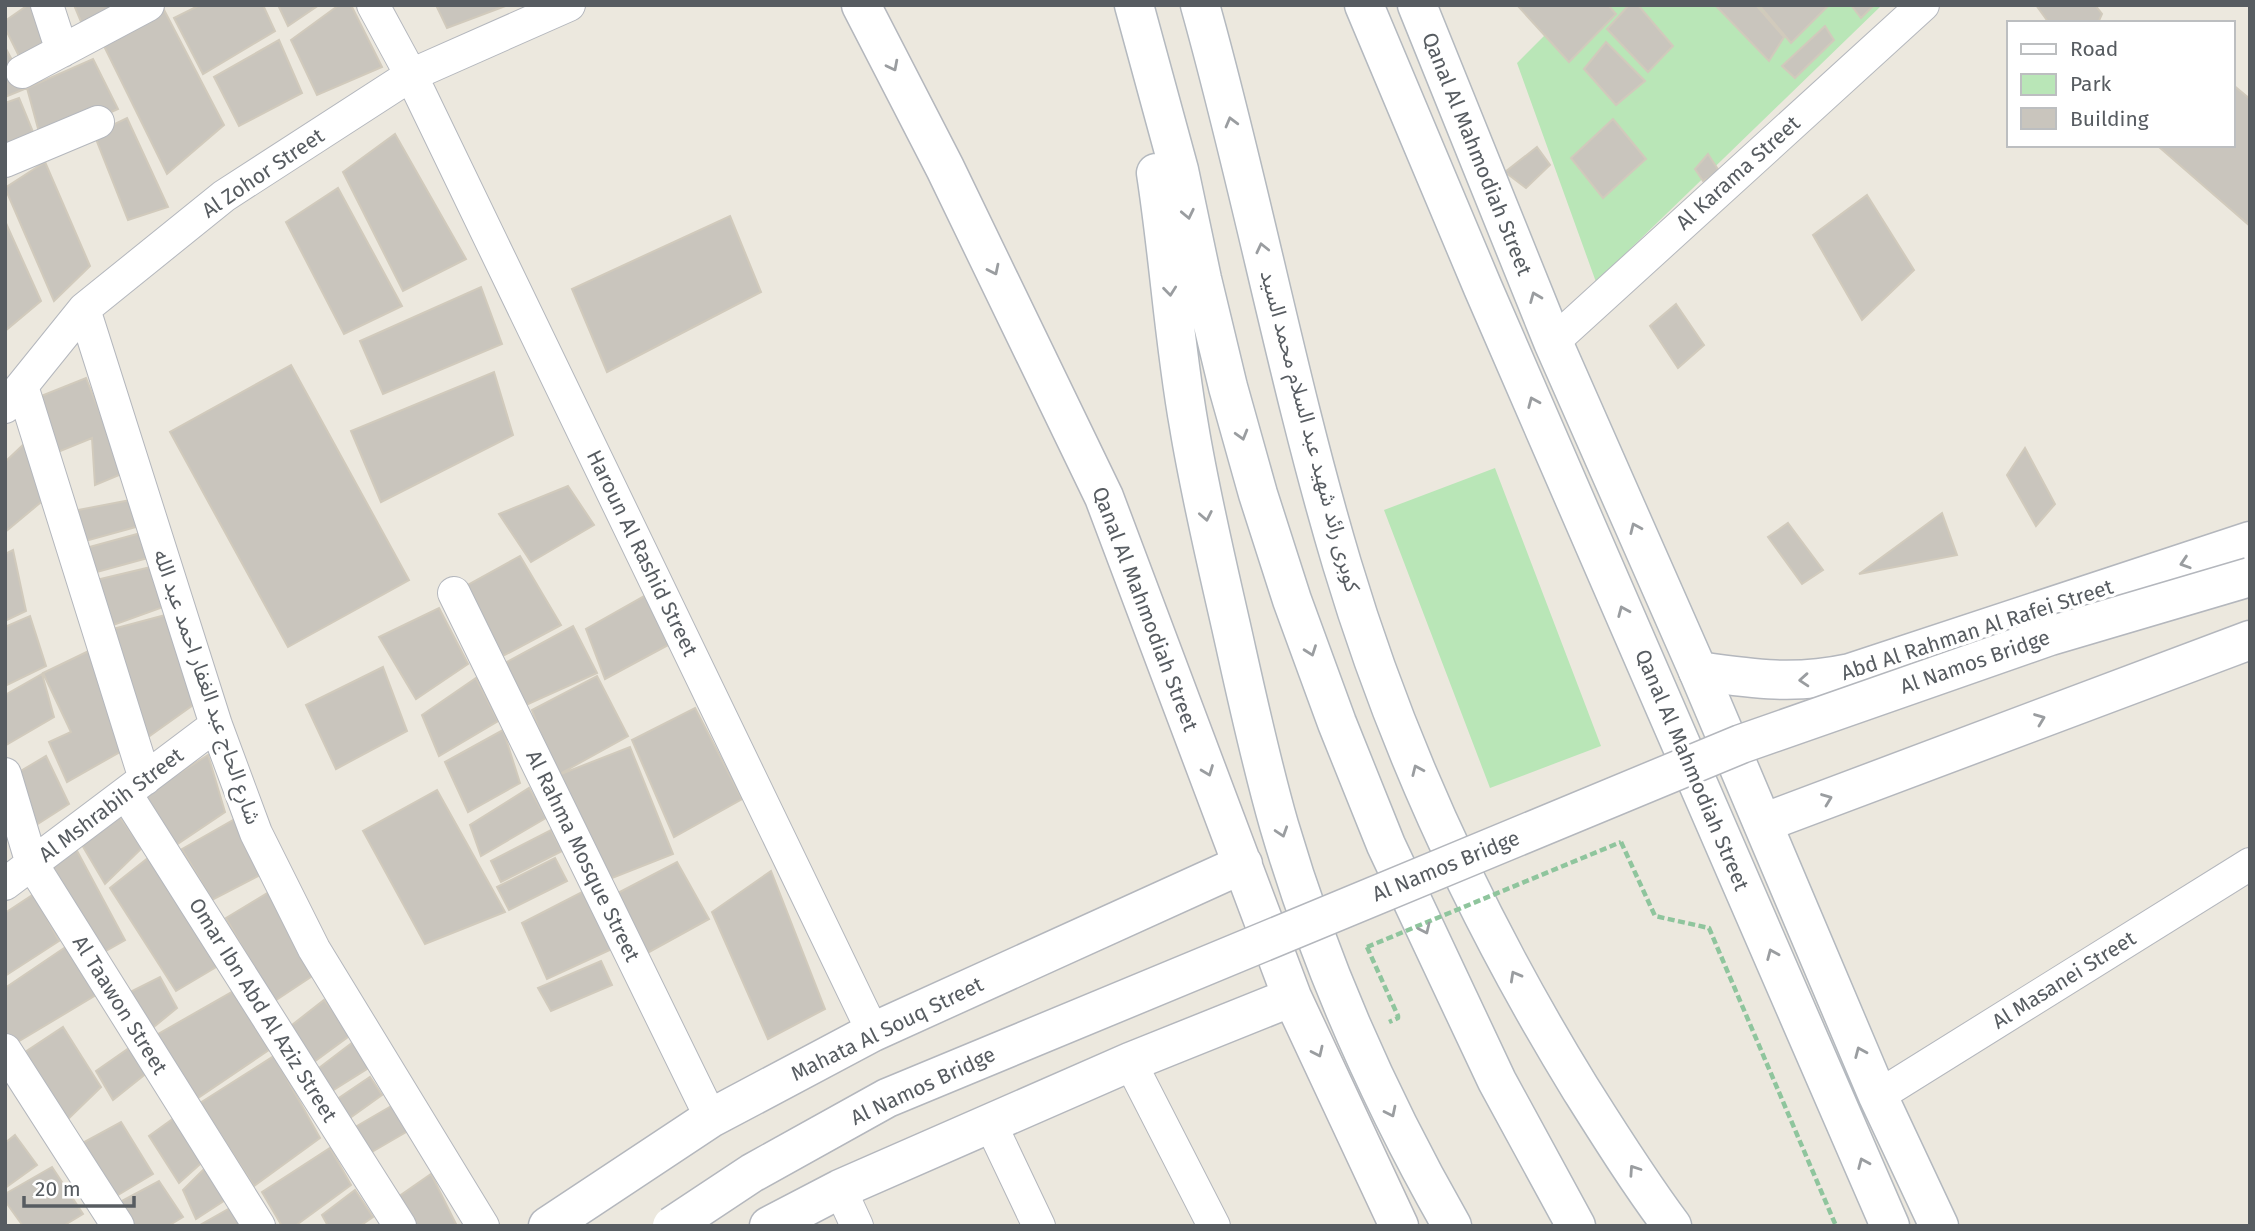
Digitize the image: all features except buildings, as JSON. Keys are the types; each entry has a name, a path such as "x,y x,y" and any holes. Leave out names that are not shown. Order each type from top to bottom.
{"main road":[{"name":"Qanal Al Mahmodiah Street","path":"862,5 1104,497 1292,997 1399,1226"},
{"path":"1132,5 1161,204 1173,322 1188,425 1252,728 1280,828 1350,1021 1393,1115 1452,1226"},
{"path":"1132,5 1179,170 1228,387 1262,507 1328,699 1386,845 1441,964 1497,1081 1576,1226"},
{"name":"كوبرى رائد شهيد عبد السلام محمد السيد","path":"1200,5 1248,188 1315,468 1343,567 1413,760 1454,854 1499,946 1549,1037 1607,1131 1672,1226"},
{"name":"Qanal Al Mahmodiah Street","path":"1364,5 1483,288 1887,1218"},
{"name":"Qanal Al Mahmodiah Street","path":"1417,5 1553,342 1698,671 1878,1096 1939,1226"},
{"name":"Abd Al Rahman Al Rafei Street","path":"1698,671 1778,681 1809,680 1850,673 2250,541"},
{"name":"Al Namos Bridge","path":"673,1226 752,1173 887,1098 1741,744 2050,636 2250,577"},
{"path":"1763,823 2250,640"},
{"name":"Mahata Al Souq Street","path":"548,1226 711,1118 873,1032 1243,864"},
{"path":"769,1226 840,1189 990,1123 1130,1062 1292,997"},
{"path":"1887,1218 1922,1192"}],"street":[{"path":"47,5 62,51"},
{"path":"22,72 148,5"},
{"name":"Haroun Al Rashid Street","path":"373,5 411,75 873,1032"},
{"name":"Al Zohor Street","path":"12,392 84,309 224,196 411,75 569,5"},
{"name":"Al Karama Street","path":"1553,342 1923,5"},
{"path":"5,161 98,122"},
{"name":"شارع الحاج عبد الغفار احمد عبد الله","path":"84,309 216,725 256,833 314,948 483,1226"},
{"name":"Omar Ibn Abd Al Aziz Street","path":"12,392 136,787 400,1226"},
{"name":"Al Rahma Mosque Street","path":"454,593 711,1118"},
{"name":"Al Mshrabih Street","path":"5,884 216,725"},
{"name":"Al Taawon Street","path":"5,774 32,864 259,1226"},
{"name":"Al Masanei Street","path":"1878,1096 2250,864"},
{"path":"5,1049 118,1226"},
{"path":"1130,1062 1214,1226"},
{"path":"990,1123 1039,1226"},
{"path":"840,1189 857,1226"}],"path":[{"path":"1398,1016 1367,947 1621,842 1654,916 1709,928 1836,1226"}],"green space":[{"path":"1575,5 1882,5 1596,282 1517,63"},
{"path":"1495,468 1601,746 1490,788 1384,510"}]}
